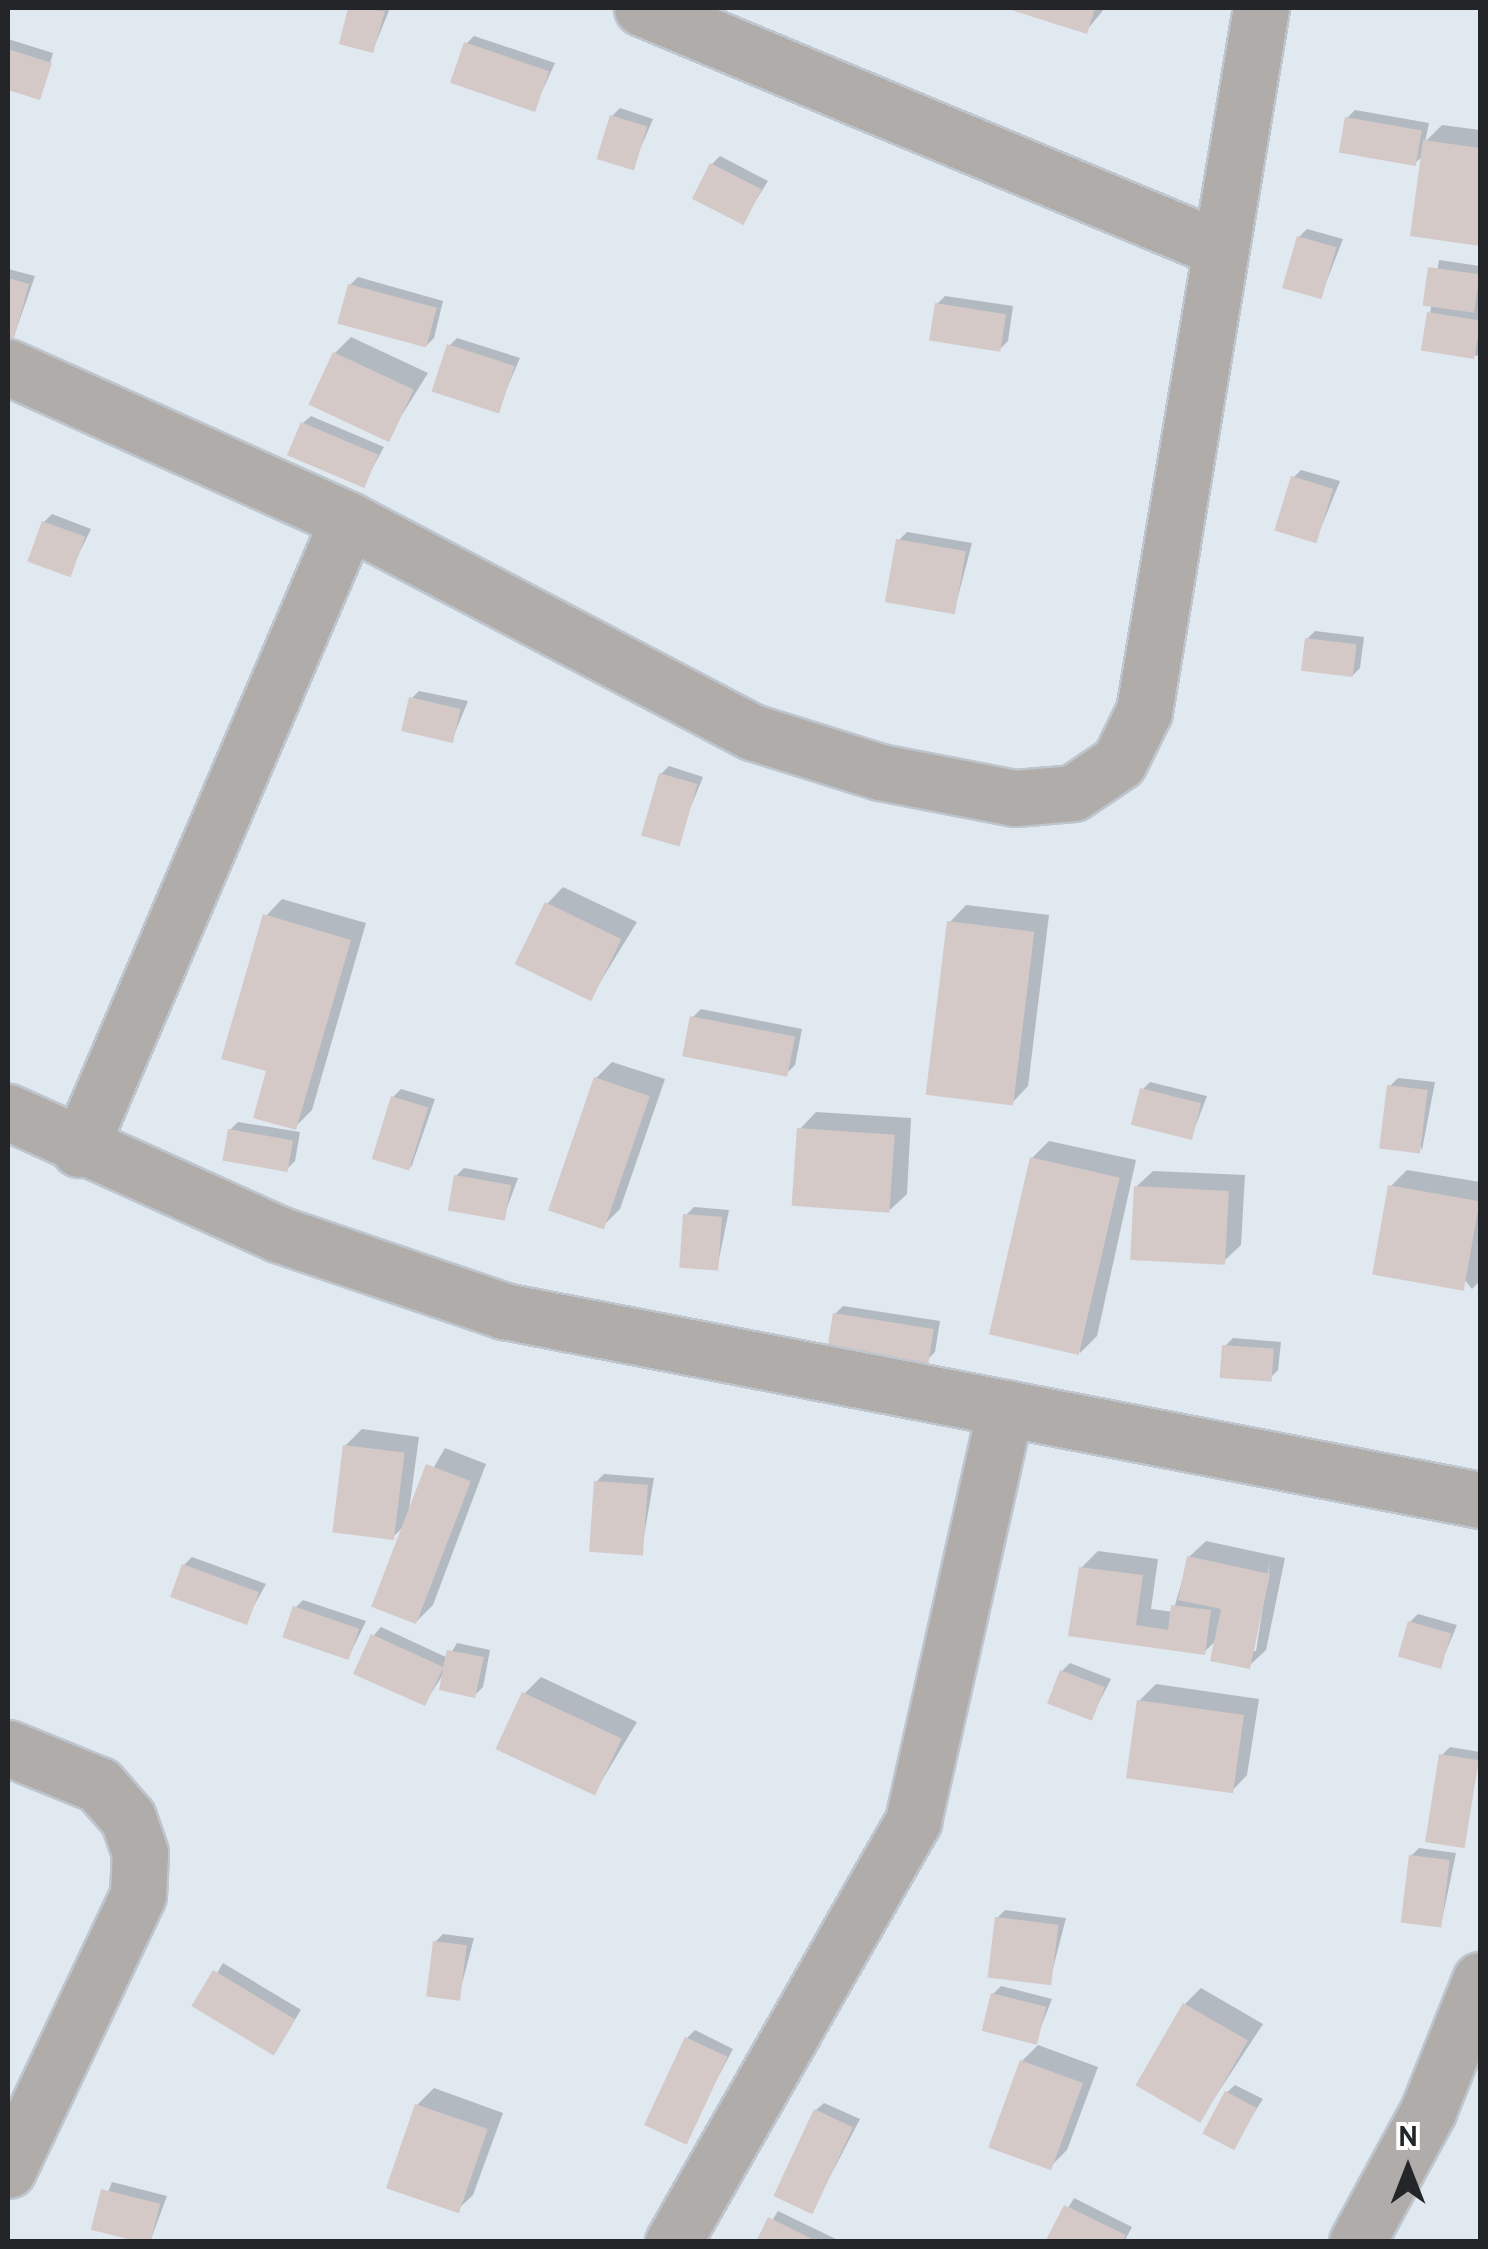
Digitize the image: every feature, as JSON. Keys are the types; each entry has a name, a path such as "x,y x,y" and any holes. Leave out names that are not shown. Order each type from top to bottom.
{"street":[{"path":"642,8 1020,172 1216,246"},
{"path":"8,367 348,520 752,732 880,772 1016,798 1072,793 1120,762 1144,711 1216,246 1261,8"},
{"path":"79,1149 348,520"},
{"path":"8,1112 79,1149 278,1234 504,1311 1480,1500"},
{"path":"673,2242 912,1821 1005,1408"},
{"path":"8,1748 99,1785 128,1818 140,1853 138,1895 8,2170"},
{"path":"1357,2242 1428,2111 1480,1980"}],"building":[{"path":"348,8 385,11 373,53 339,44"},
{"path":"1005,8 1095,8 1087,34"},
{"path":"464,42 549,71 535,112 450,83"},
{"path":"8,49 52,63 40,100 8,90"},
{"path":"610,115 647,126 634,170 597,159"},
{"path":"1345,117 1422,131 1416,166 1339,152"},
{"path":"1423,140 1480,148 1480,246 1410,236"},
{"path":"710,163 762,189 744,225 692,199"},
{"path":"1297,236 1336,247 1322,299 1282,288"},
{"path":"1428,267 1479,274 1474,313 1423,306"},
{"path":"8,278 29,284 9,356 8,356"},
{"path":"348,284 437,308 426,347 337,324"},
{"path":"935,303 1006,314 1000,352 929,341"},
{"path":"1427,312 1480,320 1474,359 1421,351"},
{"path":"447,344 515,366 499,413 432,392"},
{"path":"333,352 414,390 389,442 308,405"},
{"path":"301,422 378,455 364,488 287,455"},
{"path":"1291,476 1333,489 1316,543 1274,531"},
{"path":"42,521 85,537 71,577 27,561"},
{"path":"896,539 966,551 955,614 885,602"},
{"path":"1305,638 1357,644 1353,677 1301,671"},
{"path":"409,697 461,709 453,743 401,731"},
{"path":"659,773 697,784 680,847 641,835"},
{"path":"545,902 621,939 591,1001 515,964"},
{"path":"263,914 351,940 296,1130 253,1118 266,1071 221,1059"},
{"path":"947,921 1034,932 1013,1105 926,1095"},
{"path":"690,1016 795,1036 787,1077 682,1056"},
{"path":"594,1077 650,1096 604,1230 548,1210"},
{"path":"1387,1085 1428,1090 1420,1154 1379,1149"},
{"path":"1140,1088 1201,1103 1192,1140 1131,1125"},
{"path":"391,1096 428,1107 409,1171 372,1159"},
{"path":"797,1128 895,1135 889,1213 792,1206"},
{"path":"228,1129 293,1140 287,1172 222,1161"},
{"path":"1030,1157 1120,1178 1079,1355 989,1334"},
{"path":"454,1175 511,1185 505,1221 448,1210"},
{"path":"1388,1185 1480,1201 1464,1291 1372,1275"},
{"path":"1134,1186 1229,1191 1225,1265 1130,1260"},
{"path":"683,1214 722,1217 718,1271 679,1268"},
{"path":"833,1313 934,1329 928,1364 828,1348"},
{"path":"1222,1345 1274,1349 1272,1382 1220,1378"},
{"path":"343,1445 405,1453 394,1540 332,1532"},
{"path":"426,1464 471,1481 416,1624 371,1607"},
{"path":"594,1481 648,1485 643,1556 589,1552"},
{"path":"1187,1556 1270,1574 1250,1669 1210,1661 1221,1609 1178,1600"},
{"path":"182,1564 259,1592 247,1625 170,1597"},
{"path":"1079,1567 1143,1575 1136,1625 1168,1630 1171,1605 1211,1610 1205,1655 1068,1636"},
{"path":"293,1606 359,1629 348,1660 282,1637"},
{"path":"1408,1621 1451,1633 1441,1669 1398,1657"},
{"path":"371,1634 443,1667 447,1650 484,1657 475,1698 439,1690 443,1668 425,1706 353,1674"},
{"path":"1060,1670 1105,1687 1092,1721 1047,1704"},
{"path":"522,1692 622,1738 595,1796 495,1749"},
{"path":"1137,1700 1244,1715 1233,1793 1126,1778"},
{"path":"1439,1754 1479,1760 1465,1848 1425,1842"},
{"path":"1409,1855 1450,1860 1441,1927 1401,1922"},
{"path":"995,1917 1059,1925 1051,1985 988,1978"},
{"path":"433,1941 467,1945 460,2001 426,1997"},
{"path":"213,1970 295,2019 274,2055 191,2006"},
{"path":"991,1993 1046,2007 1037,2045 982,2031"},
{"path":"1183,2003 1248,2040 1200,2123 1136,2085"},
{"path":"685,2037 728,2057 687,2145 644,2125"},
{"path":"1020,2060 1083,2083 1051,2170 988,2147"},
{"path":"1225,2091 1257,2108 1234,2150 1202,2133"},
{"path":"415,2104 488,2129 459,2213 386,2188"},
{"path":"814,2109 853,2127 812,2214 773,2196"},
{"path":"101,2189 160,2204 151,2242 91,2230"},
{"path":"1064,2205 1126,2235 1122,2242 1045,2242"},
{"path":"768,2217 818,2242 756,2242"}]}
